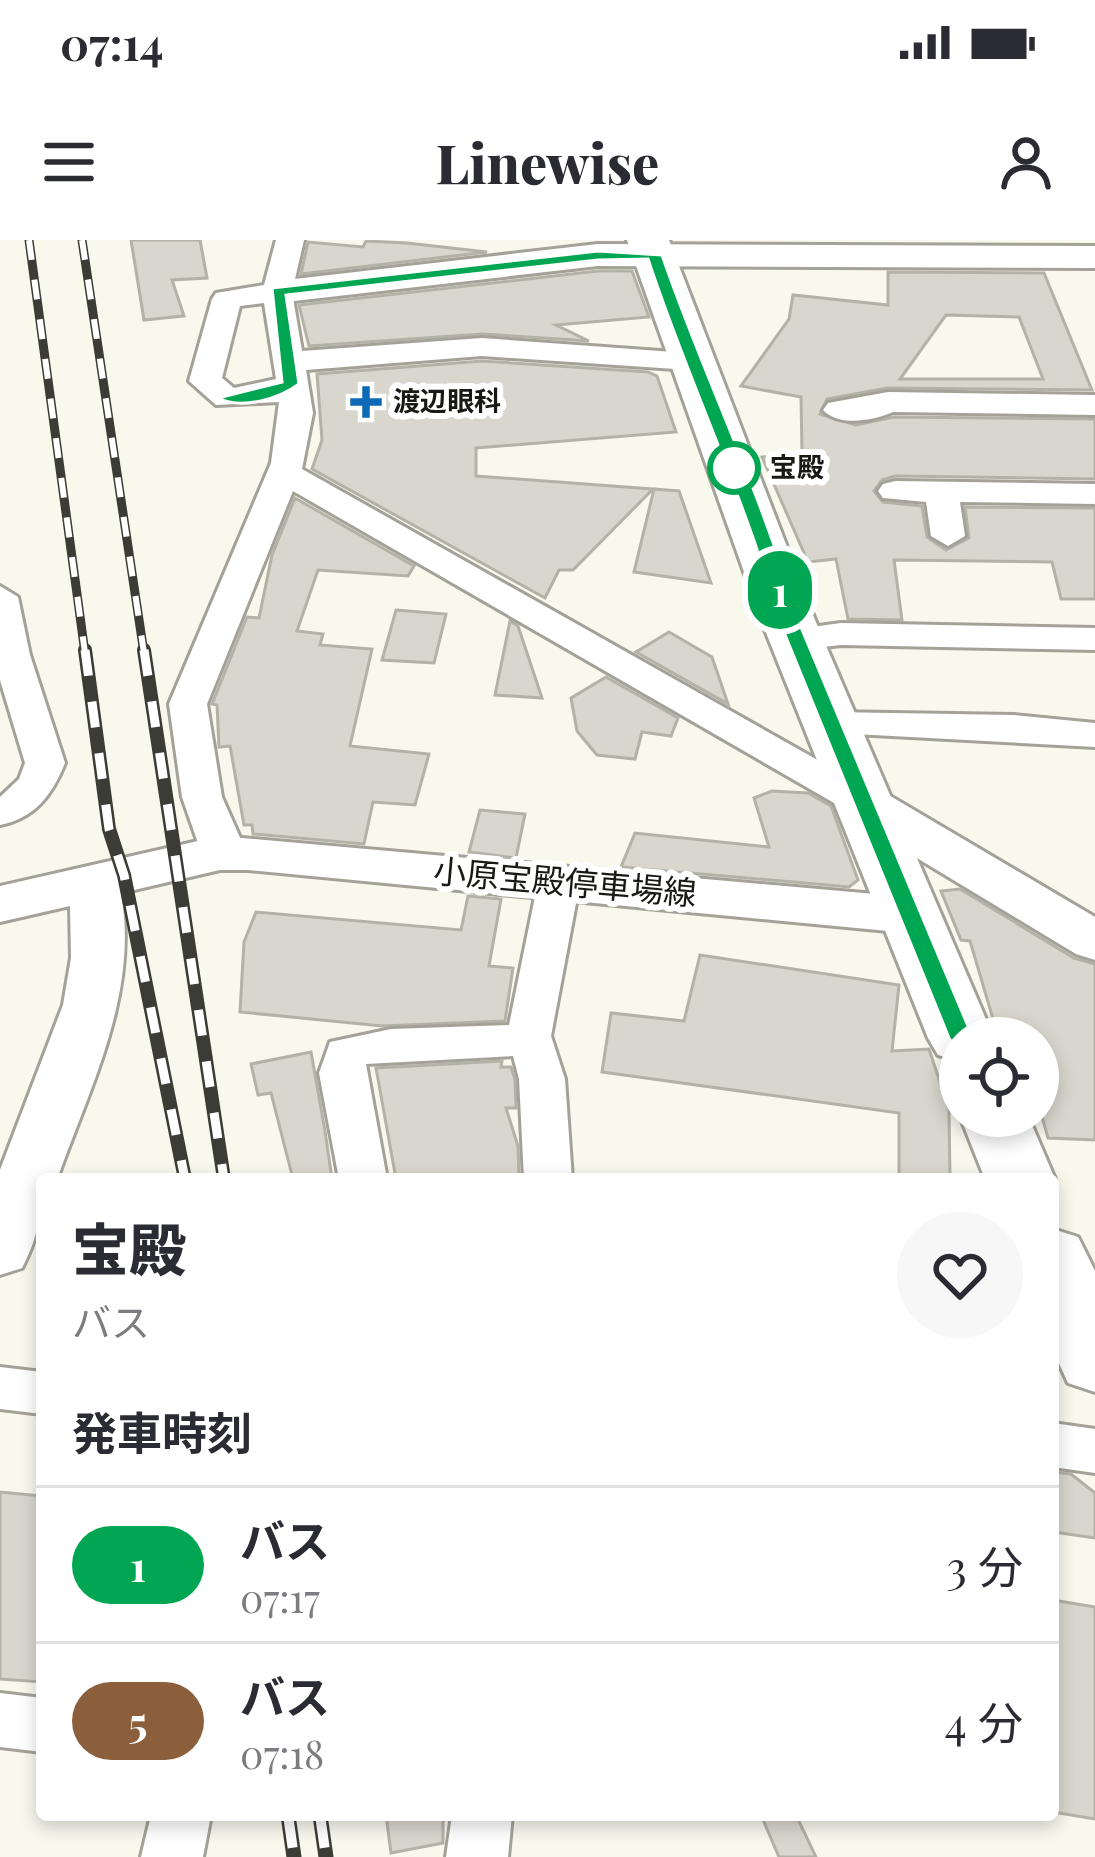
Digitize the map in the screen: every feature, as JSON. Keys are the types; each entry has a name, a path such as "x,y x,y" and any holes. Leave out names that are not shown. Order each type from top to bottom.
{"highway":[{"path":"651,247 796,639 952,1017"},
{"path":"1003,1137 1018,1173"},
{"path":"1059,1272 1095,1360"}],"main road":[{"path":"278,292 651,247 1095,257"},
{"path":"862,802 1095,941"},
{"name":"小原宝殿停車場線","path":"92,881 220,854 909,915"},
{"path":"0,904 92,881 101,920 100,965 91,1005 0,1251"}],"street":[{"path":"220,854 221,840 202,797 188,704 285,474 296,413 278,292 290,240"},
{"path":"278,292 227,299 205,381 227,398 265,396 290,373 482,347 690,361"},
{"path":"952,402 947,377 952,373 1095,375"},
{"path":"839,410 952,402 1095,405"},
{"path":"285,474 339,500 862,802"},
{"path":"895,491 1095,494"},
{"path":"942,492 948,536"},
{"path":"1035,493 1043,535"},
{"path":"0,597 11,655 45,763 36,785 10,810 0,812"},
{"path":"796,639 841,634 1095,639"},
{"path":"835,734 1020,741 1043,734 1095,735"},
{"path":"548,1173 542,1079 530,1036 560,882"},
{"path":"362,1173 342,1073 346,1054 371,1045 495,1049 530,1036"},
{"path":"0,1388 36,1392"},
{"path":"1059,1446 1095,1451"},
{"path":"0,1720 36,1724"},
{"path":"172,1857 180,1821"},
{"path":"477,1857 481,1821"}],"building":[{"path":"131,240 200,240 207,278 172,280 184,316 144,320"},
{"path":"366,241 487,252 301,274 308,242 363,247"},
{"path":"632,271 649,317 556,325 589,341 482,334 309,346 299,305"},
{"path":"888,272 1044,273 1092,390 887,388 827,399 820,414 856,425 894,417 1095,419 1095,479 895,476 882,480 874,491 883,502 922,506 927,537 946,550 969,538 965,507 1095,508 1095,599 1061,599 1052,562 894,560 902,620 848,619 836,559 808,562 762,457 802,453 801,397 741,386 789,319 793,295 888,305","holes":["946,315 1019,317 1043,379 900,379"]},
{"path":"482,361 648,372 657,376 676,432 476,448 476,476 653,489 573,570 559,570 545,598 312,469 322,440 317,374"},
{"path":"654,489 679,491 711,583 634,572"},
{"path":"295,498 414,566 408,576 318,570 297,631 323,634 320,645 372,649 350,746 429,754 415,805 373,802 364,844 253,834 252,825 244,825 230,746 219,747 217,705 212,704 247,617 259,618 272,555"},
{"path":"396,610 446,614 434,663 382,660"},
{"path":"510,621 518,626 542,698 495,695"},
{"path":"669,632 712,657 728,704 636,652"},
{"path":"606,677 678,718 671,736 642,732 635,759 597,755 577,731 571,698"},
{"path":"772,791 808,793 831,806 858,880 849,887 621,867 635,833 769,847 754,798"},
{"path":"480,810 525,814 516,858 469,852"},
{"path":"960,889 1074,958 1095,964 1095,1140 1048,1138 1059,1137 1059,1017 992,1017 970,941 961,940 941,891"},
{"path":"468,896 501,899 489,966 513,968 505,1021 382,1026 240,1012 244,942 256,912 461,930"},
{"path":"700,955 899,985 892,1051 929,1049 939,1079 939,1137 949,1137 950,1173 899,1173 899,1113 602,1072 611,1013 684,1021"},
{"path":"311,1052 331,1173 291,1173 271,1093 258,1095 251,1064"},
{"path":"502,1061 501,1067 511,1067 516,1108 506,1108 518,1146 519,1173 395,1173 376,1068"},
{"path":"1059,1473 1071,1474 1095,1493 1095,1538 1059,1533"},
{"path":"0,1492 36,1495 36,1682 0,1679"},
{"path":"1059,1601 1095,1607 1095,1819 1059,1813"},
{"path":"387,1821 443,1821 443,1843 391,1853"},
{"path":"764,1821 799,1821 816,1857 779,1857"}],"railway":[{"path":"29,240 85,653"},
{"path":"82,240 144,653"},
{"path":"85,650 109,829 124,875 184,1173"},
{"path":"144,650 223,1173"},
{"path":"289,1821 294,1857"},
{"path":"321,1821 326,1857"}],"bus line":[{"name":"1","path":"227,398 265,396 291,384 278,292 598,255 654,255 693,370 774,570 788,620 952,1017"}],"place":[{"name":"渡辺眼科","path":"366,402"},
{"name":"宝殿","path":"734,468"}]}
